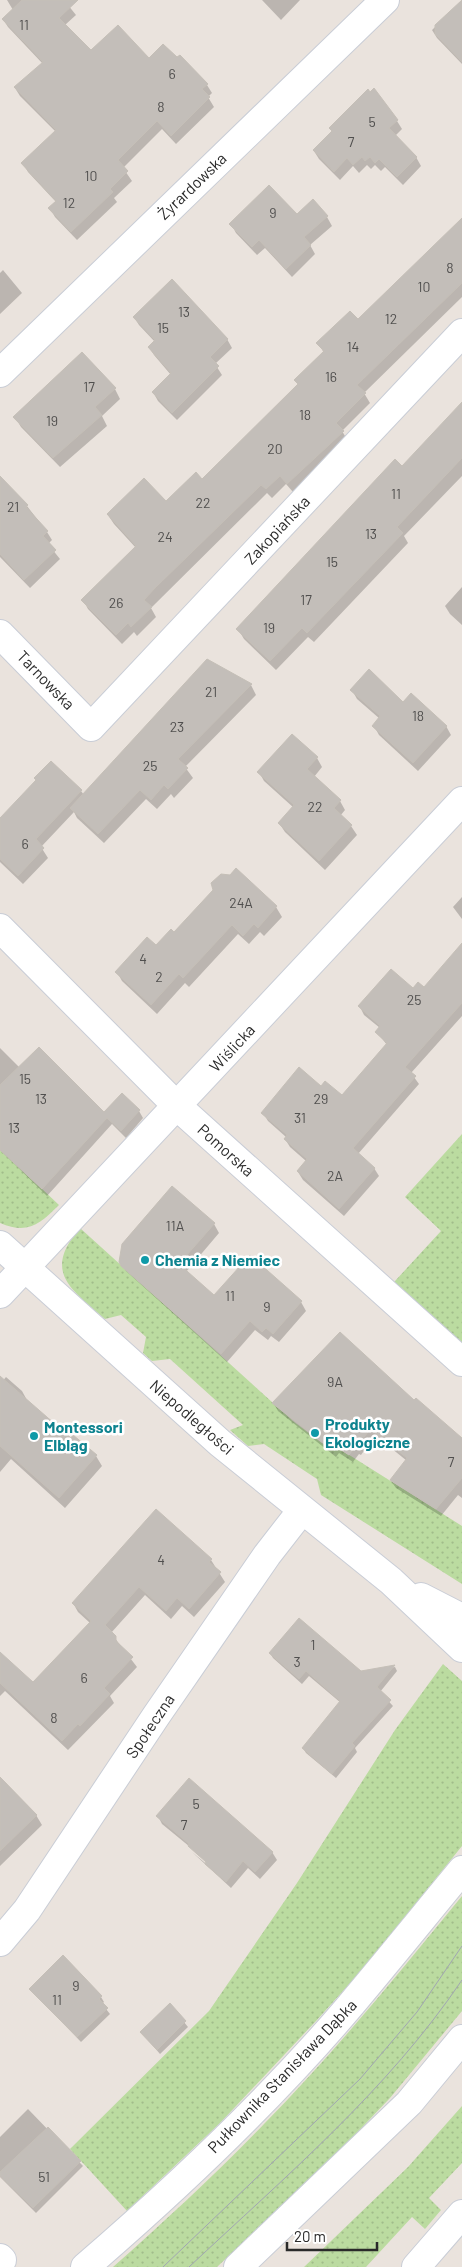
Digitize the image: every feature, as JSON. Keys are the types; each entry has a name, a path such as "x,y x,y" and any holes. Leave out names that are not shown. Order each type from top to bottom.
{"street":[{"name":"Żyrardowska","path":"0,373 385,0"},
{"name":"Zakopiańska","path":"91,727 462,334"},
{"name":"Tarnowska","path":"0,634 91,727"},
{"name":"Wiślicka","path":"0,1294 462,801"},
{"name":"Pomorska","path":"0,928 178,1106 462,1362"},
{"name":"Niepodległości","path":"0,1245 220,1443 390,1581 462,1648"},
{"name":"Społeczna","path":"0,1942 27,1910 162,1708 268,1555 302,1510"},
{"name":"Niepodległości","path":"390,1581 462,1618"},
{"name":"Pułkownika Stanisława Dąbka","path":"85,2267 148,2212 254,2108 348,2008 462,1870"},
{"path":"238,2267 409,2103 462,2040"},
{"path":"416,2267 462,2214"}],"green space":[{"path":"462,1134 462,1362 384,1293 441,1231 405,1197"},
{"path":"0,1149 59,1205 46,1218 33,1226 18,1228 0,1223"},
{"path":"80,1228 293,1421 331,1450 335,1446 462,1526 462,1584 321,1495 317,1479 264,1444 248,1446 230,1430 243,1425 170,1359 152,1361 143,1353 146,1337 121,1315 105,1319 81,1298 72,1289 62,1268 63,1257 69,1243"},
{"path":"443,1664 462,1681 462,1846 361,1971 316,2021 220,2123 127,2211 70,2149 209,2011 297,1883 395,1730"},
{"path":"462,1896 462,2011 390,2098 348,2142 217,2267 113,2267 209,2179 290,2097 366,2012"},
{"path":"462,2106 462,2163 429,2198 441,2210 425,2229 412,2217 366,2267 304,2267 408,2167"}],"building":[{"path":"22,0 78,0 59,18 91,50 118,25 149,58 163,44 177,57 180,55 208,84 202,89 210,97 171,136 157,121 118,160 128,171 110,189 113,192 71,232 48,208 56,201 21,163 56,130 14,87 43,62 2,19"},
{"path":"462,0 462,62 435,34 435,25"},
{"path":"374,88 398,120 389,128 417,157 397,177 379,159 375,163 370,157 365,161 362,157 353,165 347,158 334,172 313,150 332,131 329,128 368,89 370,92"},
{"path":"269,185 297,214 313,199 328,216 304,237 311,245 286,269 259,240 252,247 229,224"},
{"path":"462,218 462,283 357,385 366,393 336,423 344,431 287,484 280,476 266,489 261,485 144,600 152,607 131,627 128,623 116,635 81,600 136,546 107,514 144,478 166,501 196,472 202,479 298,384 294,380 324,351 316,343 350,311 358,319"},
{"path":"172,279 228,339 210,357 219,366 172,413 152,392 171,373 148,347 155,340 133,317"},
{"path":"82,352 116,388 95,407 102,415 53,458 13,417"},
{"path":"462,402 462,458 397,527 403,533 307,633 302,628 270,661 236,629 395,459 402,466"},
{"path":"0,476 28,505 26,507 48,531 43,536 56,550 24,580 0,554"},
{"path":"207,659 252,684 178,759 188,768 168,789 164,785 151,800 140,790 98,834 70,808"},
{"path":"369,669 403,702 411,693 447,726 413,763 372,726 380,716 350,690"},
{"path":"292,734 318,757 307,769 341,800 334,808 352,825 319,861 278,823 294,805 257,772"},
{"path":"51,761 82,790 36,839 44,848 18,876 0,859 0,818"},
{"path":"236,868 277,906 258,928 254,924 243,936 232,925 183,978 179,974 151,1005 115,972 147,937 156,945 171,929 174,932 213,890 211,883 221,874 230,875"},
{"path":"462,943 462,1003 405,1067 416,1076 353,1148 375,1168 339,1209 297,1171 307,1159 284,1139 287,1135 261,1113 299,1067 321,1086 325,1081 342,1095 387,1043 375,1032 380,1026 358,1006 391,969 413,988 418,982 424,987"},
{"path":"39,1047 104,1112 122,1093 140,1110 121,1131 107,1118 42,1189 0,1150 0,1085"},
{"path":"172,1186 215,1223 179,1264 214,1295 250,1255 302,1301 273,1334 266,1328 262,1332 250,1321 221,1354 121,1266 119,1262 122,1244"},
{"path":"340,1332 414,1400 416,1398 462,1438 462,1478 436,1509 390,1480 407,1458 370,1429 356,1449 355,1447 349,1455 335,1446 332,1450 272,1403"},
{"name":"Montessori Elbląg","path":"0,1376 71,1438 73,1435 97,1455 59,1498 0,1446"},
{"path":"156,1509 212,1559 209,1562 221,1572 189,1609 177,1598 166,1611 139,1587 105,1625 116,1636 116,1641 133,1657 104,1688 110,1694 80,1726 78,1724 62,1741 0,1683 0,1652 33,1682 91,1621 72,1603"},
{"path":"299,1618 361,1671 395,1665 377,1687 391,1700 352,1743 355,1746 332,1774 302,1748 340,1701 306,1671 299,1679 269,1653"},
{"path":"0,1777 37,1815 0,1851"},
{"path":"189,1778 273,1852 255,1872 243,1861 226,1882 205,1864 206,1862 188,1846 189,1844 156,1816"},
{"path":"63,1955 102,1996 99,1999 108,2008 77,2037 29,1989"},
{"path":"170,2003 186,2021 157,2050 140,2032"},
{"path":"48,2127 81,2161 33,2208 0,2176 0,2172"}],"tram line":[{"path":"163,2267 360,2079 417,2012 462,1946"},
{"path":"189,2267 334,2131 402,2059 462,1980"}],"place":[{"name":"Chemia z Niemiec","path":"145,1260"},
{"name":"Produkty Ekologiczne","path":"315,1433"},
{"name":"Montessori Elbląg","path":"34,1436"}]}
